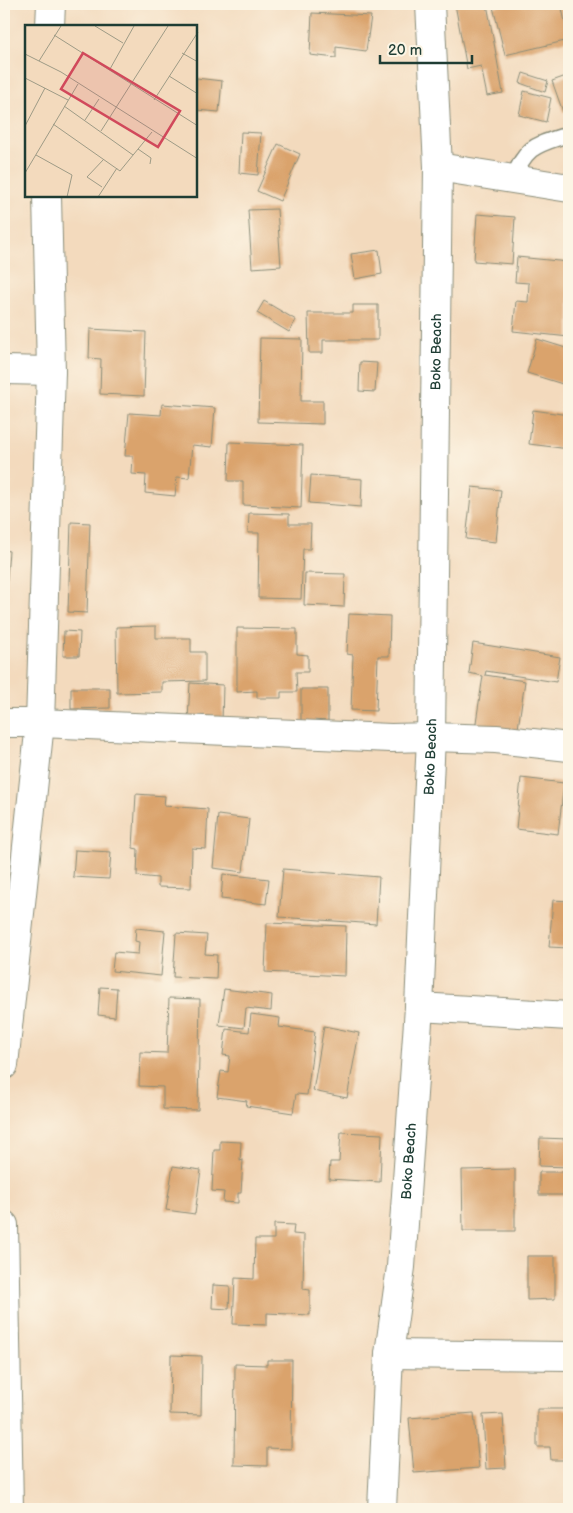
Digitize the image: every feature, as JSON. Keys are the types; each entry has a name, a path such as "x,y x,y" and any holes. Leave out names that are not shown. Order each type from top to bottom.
{"street":[{"path":"50,25 51,4"},
{"name":"Boko Beach","path":"382,1509 389,1354 401,1267 418,1007 431,737 438,167 430,4"},
{"path":"438,167 569,188"},
{"path":"4,1065 40,723 52,370 47,198"},
{"path":"4,370 52,370"},
{"path":"4,723 392,738 496,739 569,747"},
{"path":"418,1007 569,1016"},
{"path":"4,1225 9,1509"},
{"path":"389,1354 569,1356"}],"lane":[{"path":"513,179 519,163 527,153 537,145 569,134"}],"building":[{"path":"455,4 487,4 503,93 487,96 481,66 467,69"},
{"path":"505,4 561,4 569,40 505,55 493,7"},
{"path":"312,13 371,16 366,51 336,47 336,58 310,55"},
{"path":"523,73 548,81 545,92 520,83"},
{"path":"569,75 569,110 563,112 552,81"},
{"path":"198,78 222,81 219,112 198,110"},
{"path":"524,91 551,98 546,122 519,115"},
{"path":"241,132 261,133 258,175 239,173"},
{"path":"278,144 300,154 280,201 257,191"},
{"path":"277,209 281,266 252,268 248,210"},
{"path":"477,214 515,217 512,264 474,261"},
{"path":"379,250 382,274 355,279 351,254"},
{"path":"517,257 569,262 569,337 513,331 516,301 528,302 529,283 515,282"},
{"path":"264,301 296,320 289,332 257,313"},
{"path":"353,305 378,305 378,340 323,340 323,353 309,353 308,313 353,313"},
{"path":"90,329 146,332 144,396 100,394 101,359 89,358"},
{"path":"260,338 302,339 301,401 323,401 323,424 258,422"},
{"path":"537,339 569,349 569,386 527,373"},
{"path":"360,362 377,363 375,392 359,391"},
{"path":"162,404 215,408 212,447 192,445 189,478 177,477 175,496 145,493 146,475 132,474 133,456 125,456 129,413 161,415"},
{"path":"533,410 569,415 569,449 529,444"},
{"path":"229,442 303,445 301,508 243,505 243,481 228,481"},
{"path":"311,475 362,479 361,507 309,503"},
{"path":"472,487 501,490 496,542 466,539"},
{"path":"249,513 289,514 289,524 311,524 310,549 303,549 301,599 258,598 259,533 248,533"},
{"path":"71,522 90,523 87,613 68,612"},
{"path":"4,550 9,551 5,603 4,603"},
{"path":"305,573 345,574 344,607 304,605"},
{"path":"569,588 569,605 566,604"},
{"path":"349,614 390,616 389,656 378,656 376,711 351,710 353,655 347,654"},
{"path":"156,626 156,638 191,638 191,652 205,652 205,681 162,682 162,692 117,693 116,627"},
{"path":"237,628 297,629 297,654 308,655 308,672 296,672 297,692 281,692 281,698 257,698 257,691 237,692"},
{"path":"64,631 80,632 79,656 63,656"},
{"path":"473,643 560,657 556,682 486,671 485,675 525,681 517,735 475,729 483,676 469,673"},
{"path":"190,683 223,685 222,722 188,720"},
{"path":"71,688 110,688 110,708 71,709"},
{"path":"301,689 328,689 328,722 301,722"},
{"path":"521,778 564,783 558,834 516,829"},
{"path":"136,794 165,796 164,806 208,809 206,849 192,848 191,888 158,887 158,878 137,876 138,849 133,848"},
{"path":"218,815 249,819 243,872 213,868"},
{"path":"75,850 111,852 109,879 73,877"},
{"path":"283,869 379,877 376,924 279,917"},
{"path":"223,874 269,879 266,904 221,899"},
{"path":"553,900 569,901 569,948 549,947"},
{"path":"267,923 346,926 345,976 265,972"},
{"path":"136,928 165,931 161,976 112,971 114,952 138,954 139,942 135,941"},
{"path":"176,933 207,935 205,954 217,955 216,979 173,977"},
{"path":"100,987 117,988 115,1017 98,1015"},
{"path":"224,989 272,995 271,1011 246,1008 244,1028 219,1025"},
{"path":"169,998 200,999 198,1110 163,1109 163,1087 139,1086 140,1052 167,1053"},
{"path":"251,1014 280,1018 279,1027 315,1032 307,1095 296,1094 293,1113 246,1106 247,1101 217,1097 221,1071 228,1072 230,1056 223,1055 226,1029 249,1032"},
{"path":"324,1026 359,1033 347,1098 313,1091"},
{"path":"341,1132 382,1134 380,1182 329,1179 330,1162 339,1162"},
{"path":"540,1138 569,1139 569,1167 539,1166"},
{"path":"220,1141 241,1142 240,1161 243,1160 241,1193 238,1193 238,1203 223,1202 224,1192 212,1191 214,1150 220,1150"},
{"path":"173,1166 201,1170 195,1214 166,1210"},
{"path":"515,1169 515,1231 463,1231 462,1170"},
{"path":"539,1172 569,1172 569,1195 539,1195"},
{"path":"274,1224 294,1225 293,1234 304,1235 303,1289 310,1290 310,1315 267,1313 267,1325 233,1324 235,1278 254,1279 255,1239 274,1239"},
{"path":"527,1256 555,1256 555,1299 527,1300"},
{"path":"213,1285 230,1286 229,1309 212,1308"},
{"path":"171,1355 202,1356 201,1415 170,1414"},
{"path":"267,1360 292,1360 291,1449 267,1448 267,1466 234,1465 235,1364 267,1365"},
{"path":"537,1409 569,1409 569,1460 551,1460 550,1447 537,1447"},
{"path":"474,1413 479,1468 414,1473 409,1418"},
{"path":"503,1414 506,1468 486,1469 483,1415"}]}
